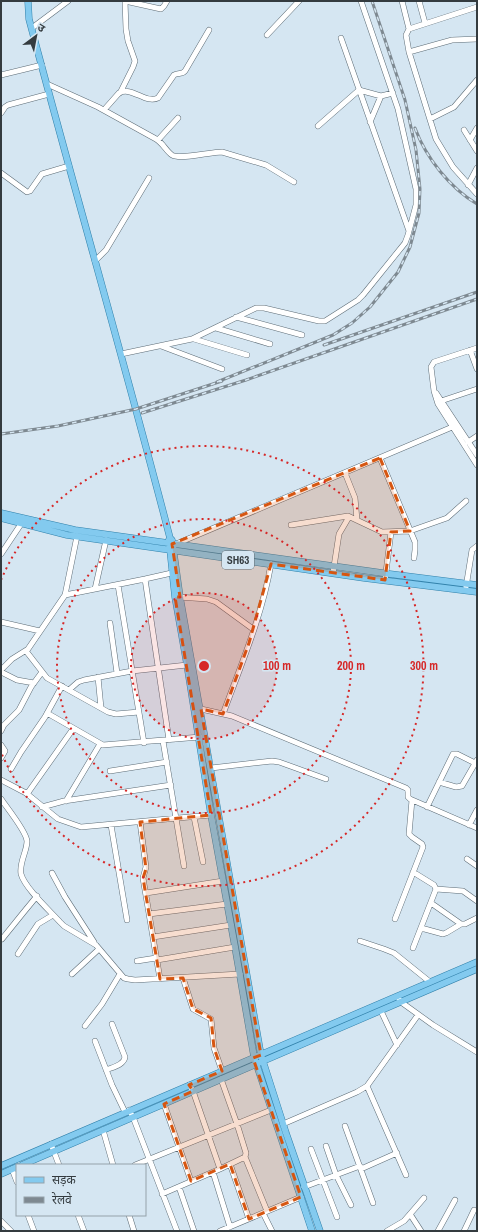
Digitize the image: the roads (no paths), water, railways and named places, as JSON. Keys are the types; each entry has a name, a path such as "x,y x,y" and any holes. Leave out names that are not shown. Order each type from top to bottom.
{"main road":[{"path":"28,1 32,28 49,94 172,545 177,597 187,665 200,737 211,815 255,1064 312,1231"},
{"name":"SH63","path":"1,512 63,534 106,540 172,545 271,564 278,562 334,566 477,585"},
{"name":"SH63","path":"1,518 278,562 333,573 477,592"},
{"path":"177,597 211,768 262,1062 320,1231"},
{"path":"24,1164 381,1010 430,982 477,962"},
{"path":"1,1166 222,1071 477,969"},
{"path":"29,1154 33,1160"},
{"path":"1,1174 15,1168"}],"street":[{"path":"32,28 68,1"},
{"path":"104,110 120,93 135,61 128,41 126,29 125,1 161,9 167,1"},
{"path":"267,35 299,1"},
{"path":"121,354 194,339 236,317 260,307 319,321 325,321 358,300 405,243 416,205 416,189 402,121 361,1"},
{"path":"402,1 409,29 406,35 409,52 436,139 453,167 477,194"},
{"path":"419,1 425,23"},
{"path":"409,29 477,7"},
{"path":"120,93 129,91 151,99 158,98 176,73 182,73 185,71 209,30"},
{"path":"341,38 409,231"},
{"path":"409,52 452,40 477,39"},
{"path":"1,75 42,65"},
{"path":"430,119 454,107 477,80"},
{"path":"47,84 104,110 158,140 174,156 222,152 266,165 294,182"},
{"path":"359,90 381,96 392,93"},
{"path":"318,126 359,90"},
{"path":"1,113 4,107 8,105 49,94"},
{"path":"370,122 381,96"},
{"path":"158,140 178,118"},
{"path":"470,140 477,128"},
{"path":"464,130 477,151"},
{"path":"1,173 27,192 30,191 42,174 69,166"},
{"path":"468,184 477,168"},
{"path":"95,262 106,250 149,178"},
{"path":"236,317 302,335"},
{"path":"216,328 270,344"},
{"path":"194,339 247,355"},
{"path":"160,346 222,369"},
{"path":"477,348 433,363 431,367 434,391 440,409 477,455"},
{"path":"470,350 477,369"},
{"path":"441,401 477,389"},
{"path":"434,391 477,465"},
{"path":"172,545 454,426"},
{"path":"468,442 477,436"},
{"path":"380,458 416,546 414,558"},
{"path":"345,473 355,498 357,520"},
{"path":"291,525 344,516 357,520 378,531 410,531 447,518 466,501"},
{"path":"333,573 339,534 349,517"},
{"path":"1,554 23,521"},
{"path":"385,580 391,532"},
{"path":"34,683 17,680 1,671 12,659 26,651 65,595 77,536"},
{"path":"95,589 106,540"},
{"path":"466,590 472,550 477,546"},
{"path":"223,714 254,629 267,587 271,564"},
{"path":"65,595 174,572"},
{"path":"144,579 169,740"},
{"path":"118,585 144,742"},
{"path":"177,597 207,599 216,602 254,629"},
{"path":"1,622 40,631"},
{"path":"110,623 117,674"},
{"path":"26,651 47,678 108,712 116,714 139,712"},
{"path":"69,690 81,680 132,670 187,665"},
{"path":"1,731 4,725 19,710 42,672"},
{"path":"98,677 101,708"},
{"path":"11,769 47,713 62,686"},
{"path":"200,709 223,714 406,788 408,790 408,798 477,828"},
{"path":"47,713 73,729 106,746 200,737"},
{"path":"27,794 73,729"},
{"path":"163,741 184,866"},
{"path":"66,801 100,744"},
{"path":"1,745 5,750 1,758"},
{"path":"427,807 439,782 453,754 457,754 476,762 462,786 456,787 439,782"},
{"path":"211,768 272,761 279,762 326,779"},
{"path":"110,771 167,762"},
{"path":"1,780 27,794 58,819 81,827 211,815"},
{"path":"42,807 66,801 171,786"},
{"path":"1,799 26,836 26,844 21,866 21,874 24,881 64,926 98,947"},
{"path":"395,919 423,845 409,834 412,800"},
{"path":"469,824 477,810"},
{"path":"194,817 204,862"},
{"path":"140,822 146,867 143,875 160,979"},
{"path":"110,824 127,920"},
{"path":"466,859 477,866"},
{"path":"413,872 434,885 436,889"},
{"path":"52,873 64,897 98,947 124,978 131,980 240,974"},
{"path":"146,893 223,881"},
{"path":"436,889 463,891 477,901"},
{"path":"412,948 436,889"},
{"path":"2,940 20,915 37,896"},
{"path":"431,903 461,924"},
{"path":"149,914 227,904"},
{"path":"18,954 38,924 53,915"},
{"path":"421,928 443,934 461,924 465,924 477,918"},
{"path":"153,937 231,925"},
{"path":"360,941 394,953 430,982"},
{"path":"72,974 98,947"},
{"path":"137,961 235,947"},
{"path":"85,1026 102,1004 120,974"},
{"path":"183,978 193,1009 208,1017 211,1021 214,1048 222,1071"},
{"path":"399,999 418,1015 477,1052"},
{"path":"381,1010 397,1045"},
{"path":"283,1124 357,1092 367,1086 418,1015"},
{"path":"106,1070 122,1063 125,1059 112,1024"},
{"path":"95,1041 106,1070 127,1111 133,1117 177,1231"},
{"path":"221,1079 246,1153 245,1157 272,1231"},
{"path":"189,1085 193,1091 220,1169"},
{"path":"367,1086 406,1174"},
{"path":"164,1104 191,1181"},
{"path":"137,1164 271,1110"},
{"path":"345,1126 374,1203"},
{"path":"103,1130 113,1164"},
{"path":"51,1144 59,1164"},
{"path":"326,1146 336,1175 351,1205"},
{"path":"311,1149 337,1218"},
{"path":"304,1187 397,1153"},
{"path":"162,1194 245,1157"},
{"path":"230,1164 249,1219"},
{"path":"213,1172 232,1228"},
{"path":"179,1187 194,1231"},
{"path":"220,1231 232,1228 249,1219 301,1197"},
{"path":"387,1231 398,1225 424,1198"},
{"path":"438,1231 455,1200"},
{"path":"464,1231 474,1210"},
{"path":"410,1214 421,1231"},
{"path":"28,1216 34,1231"},
{"path":"78,1216 84,1231"},
{"path":"129,1216 134,1231"},
{"path":"1,1221 11,1231"}],"railway":[{"path":"217,382 333,335 352,323 370,307 398,272 410,247 419,213 420,189 416,150 405,100 372,1"},
{"path":"415,128 432,161 448,181 457,190 477,204"},
{"path":"324,345 477,292"},
{"path":"142,413 246,380 477,299"},
{"path":"1,434 58,426 136,409 222,381"}]}
